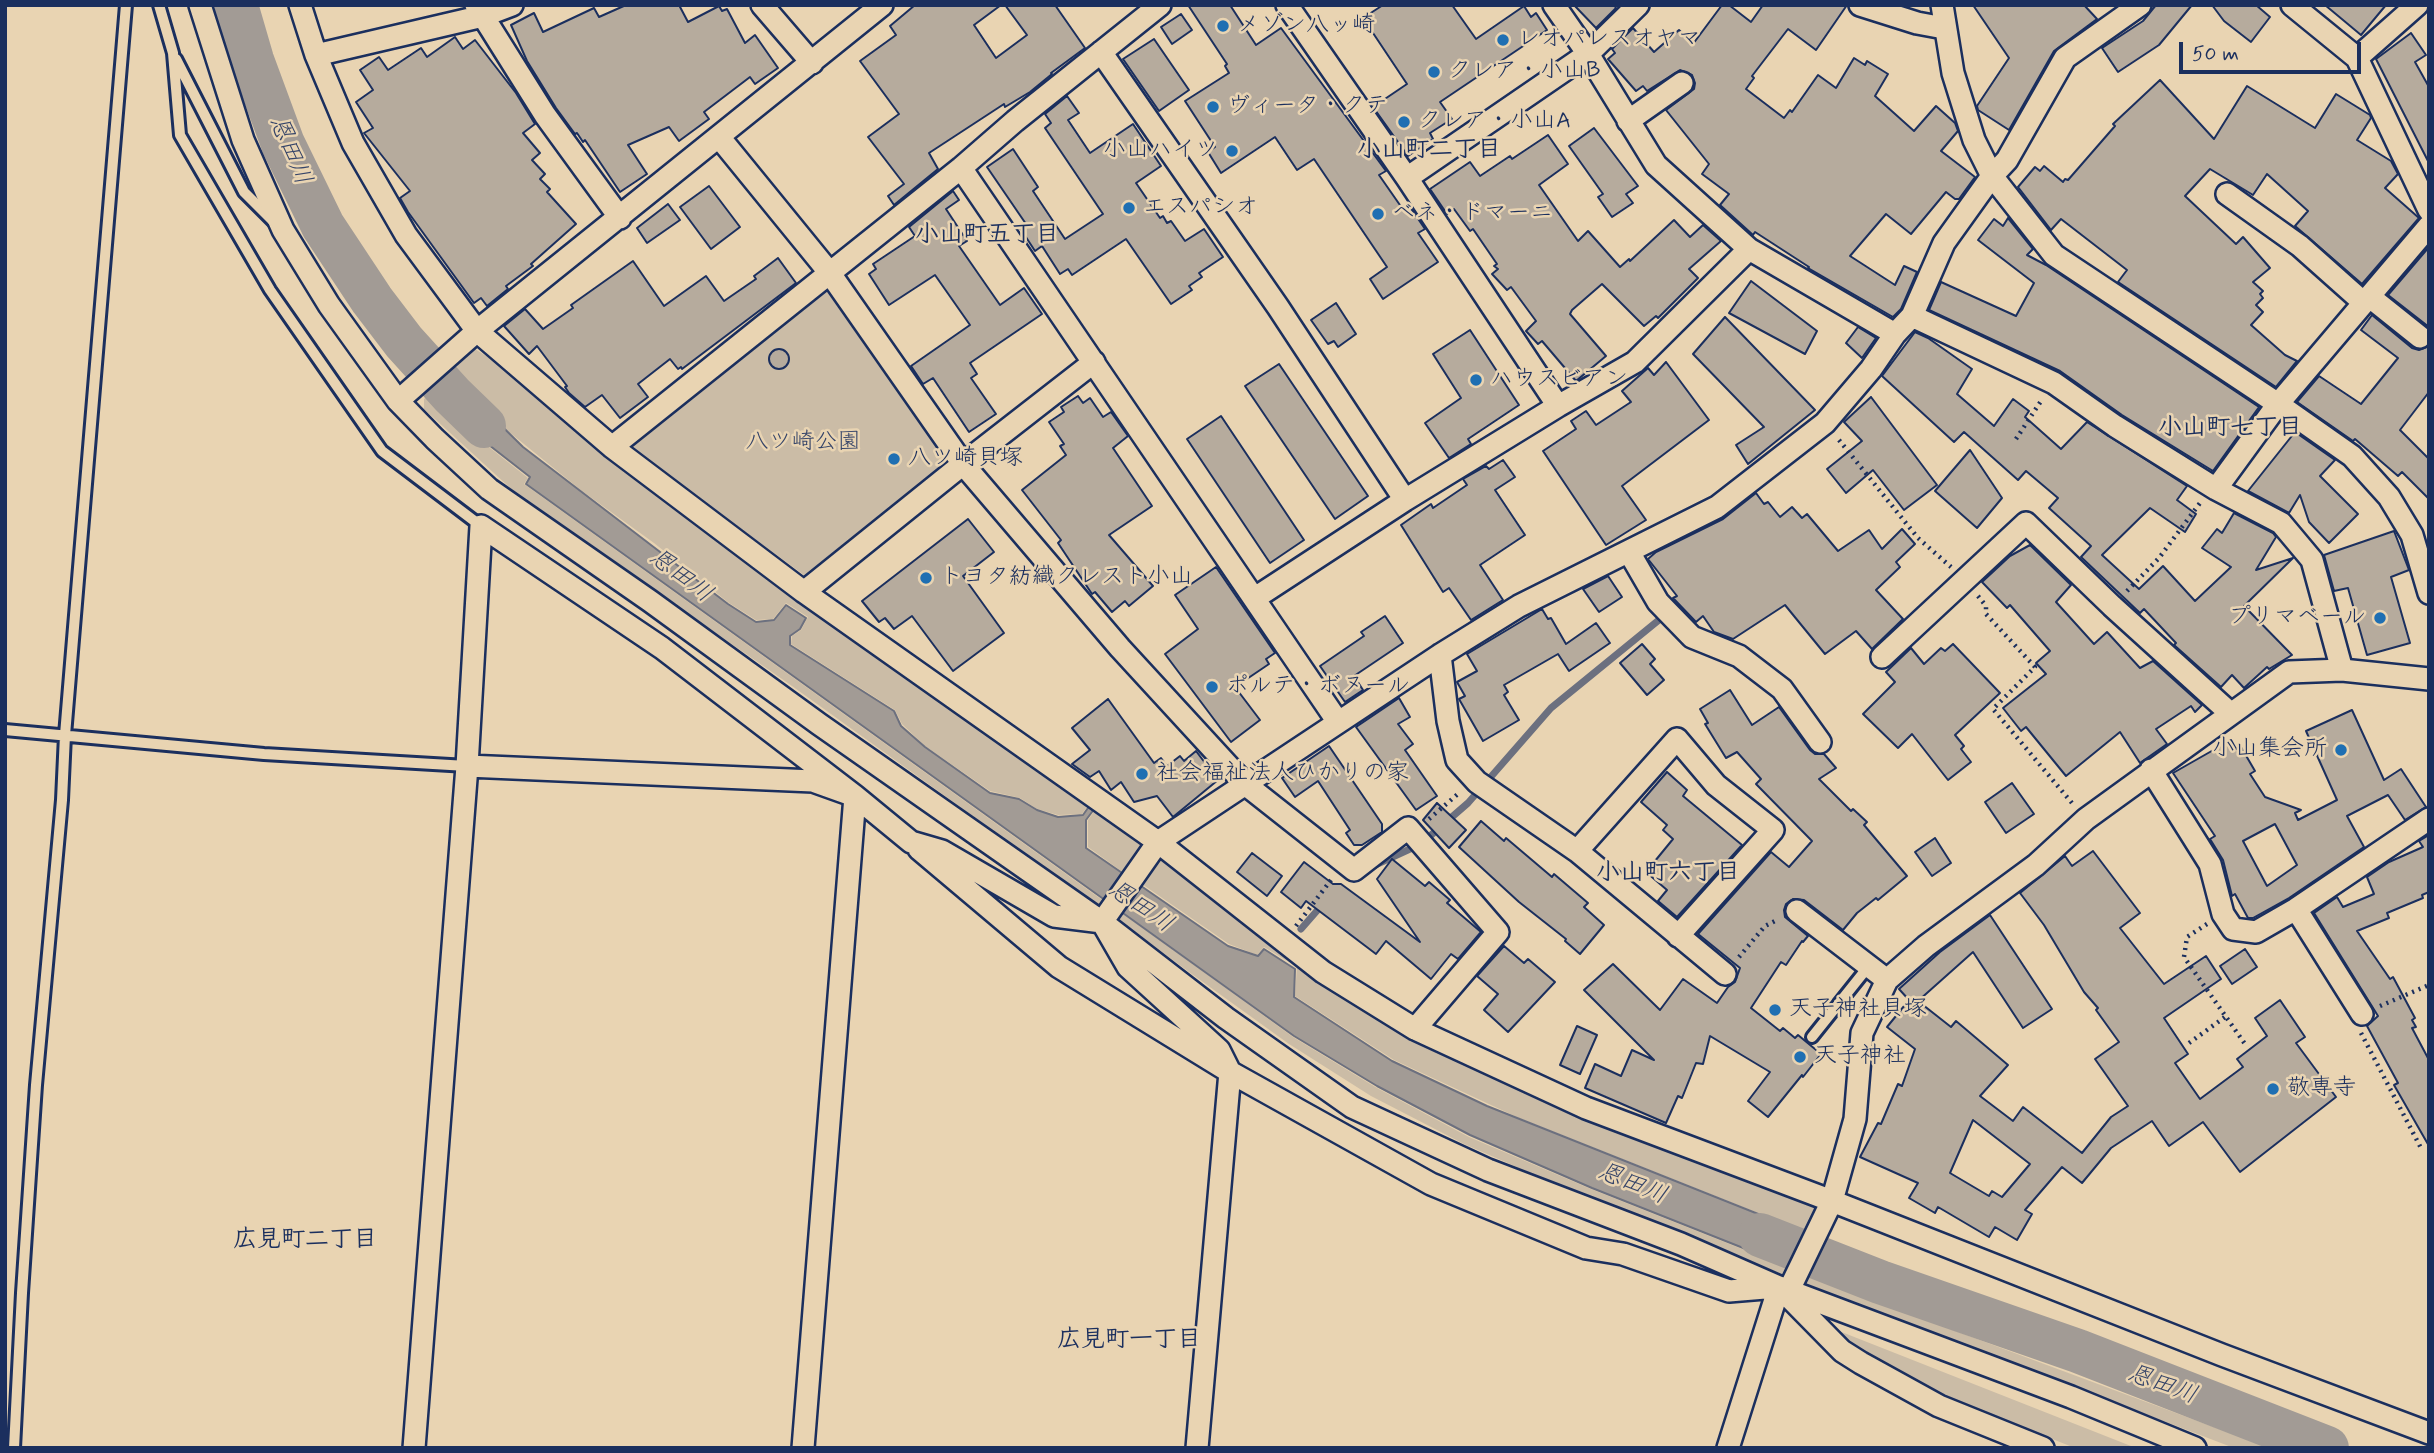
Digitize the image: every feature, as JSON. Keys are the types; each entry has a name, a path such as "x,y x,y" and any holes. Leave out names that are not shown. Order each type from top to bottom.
{"street":[{"path":"200,5 243,140 283,230 329,305 398,401 489,489 1102,922 1226,1018 1352,1107 1489,1170 2195,1448"},
{"path":"300,5 316,55 353,143 406,235 477,331 612,447 804,592 1158,842 1323,972 1415,1029 1586,1108 2429,1433"},
{"path":"316,55 512,5"},
{"path":"762,5 812,63"},
{"path":"398,401 477,331 882,5"},
{"path":"612,447 1160,5"},
{"path":"1287,5 1558,406"},
{"path":"1554,5 1588,54 1656,165 1749,249 1895,334"},
{"path":"1406,178 1588,54 1638,5"},
{"path":"1860,5 1917,23 1944,28"},
{"path":"1942,5 1953,73 1974,140 1992,176 2054,255 2352,456 2389,497 2412,535 2429,593"},
{"path":"1102,922 1158,842 1440,655 1519,606 1717,507 1825,423 1912,316 1944,243 1992,176 2007,160 2066,58 2140,5"},
{"path":"2292,5 2357,58 2429,210"},
{"path":"2357,58 2417,5"},
{"path":"480,11 545,115 620,218"},
{"path":"1101,52 1286,319 1405,500"},
{"path":"1628,121 1682,83"},
{"path":"719,137 829,272 963,464 1120,648 1245,784 1354,870 1408,828 1498,932 1415,1029"},
{"path":"961,168 1338,722"},
{"path":"2227,194 2420,337"},
{"path":"2216,489 2278,404 2429,226"},
{"path":"1255,598 1405,500 1635,362 1749,249"},
{"path":"1912,316 2054,383 2115,426 2216,489 2281,523 2312,561 2342,670"},
{"path":"804,592 1094,362"},
{"path":"1882,657 2026,523 2112,606 2230,713"},
{"path":"414,1448 467,766 481,526"},
{"path":"481,526 662,648 855,796 1059,967 1230,1072 1431,1184 1586,1248 1623,1254 1729,1291 1784,1288"},
{"path":"1629,552 1658,602 1692,637 1739,656 1782,689 1820,741"},
{"path":"1440,655 1448,721 1458,760 1475,781 1577,851 1725,974"},
{"path":"1728,1448 1784,1288 1832,1201 1855,1119 1862,1033 1887,981 1926,946 2036,865 2086,819 2289,672 2342,670 2429,679"},
{"path":"1577,851 1677,739 1716,785 1773,830 1678,936"},
{"path":"467,766 813,781 855,796"},
{"path":"2151,770 2210,864 2223,914 2234,929 2256,932 2296,909 2429,819"},
{"path":"803,1448 855,796"},
{"path":"911,842 942,851 1054,916 1102,922"},
{"path":"2296,909 2361,1014"},
{"path":"1797,911 1887,981"},
{"path":"1102,922 1128,967 1219,1050 1230,1072 1197,1448"},
{"path":"1784,1288 1842,1351 1861,1363 1939,1406 2043,1448"}],"lane":[{"path":"15,1448 35,1099 62,800 65,735 126,5"},
{"path":"159,5 173,53 244,192 283,230"},
{"path":"173,53 180,135 270,290 382,452 481,526"},
{"path":"5,730 264,754 467,766"},
{"path":"1812,1037 1868,967"}],"path":[{"path":"2016,439 2054,383"},
{"path":"1825,423 1918,538 1966,580 1986,606 1986,614 2035,667 1993,709 2086,819"},
{"path":"2112,606 2159,558 2195,508 2216,489"},
{"path":"1413,835 1475,781"},
{"path":"1284,943 1344,862"},
{"path":"1725,974 1765,926 1797,911"},
{"path":"2223,914 2187,937 2184,957 2245,1044"},
{"path":"2422,1150 2357,1027 2361,1014 2429,985"},
{"path":"2189,1043 2226,1016"}],"green space":[{"name":"八ツ崎公園","path":"826,290 947,463 804,575 631,448"},
{"path":"475,349 724,546 1089,804 1082,814 1058,815 1037,809 1020,798 990,791 925,746 902,724 895,710 791,644 792,636 801,630 808,617 786,603 773,619 756,620 729,603 654,543 582,491 498,423 450,373"},
{"path":"431,393 480,440 528,478 524,484 1105,902 1101,908 792,686 519,496 424,409 424,399"},
{"path":"1096,809 1144,845 1124,873 1088,847 1088,820"},
{"path":"1159,854 1360,1003 1820,1204 1806,1232 1519,1118 1394,1060 1295,996 1297,967 1264,947 1257,955 1229,944 1139,882"},
{"path":"1120,911 1293,1037 1377,1088 1469,1137 1790,1268 1787,1276 1588,1198 1464,1144 1371,1096 1289,1044 1189,972 1115,917"},
{"path":"1805,1275 2270,1448 2234,1448 1801,1282"},
{"path":"1801,1316 2136,1448 2075,1448 1956,1401"}],"water":[{"path":"449,374 523,447 728,604 756,622 774,620 786,605 806,618 800,629 790,636 790,645 894,711 901,726 925,747 990,793 1019,799 1037,810 1058,817 1083,815 1090,805 1095,808 1086,820 1086,848 1228,946 1258,956 1264,949 1295,969 1294,997 1392,1061 1487,1106 1806,1233 1791,1267 1592,1188 1470,1135 1377,1086 1294,1036 526,484 530,477 480,438 432,392"}],"building":[{"path":"626,5 679,5 688,22 719,6 722,11 727,9 745,43 755,35 778,68 755,84 750,77 704,112 709,119 679,141 669,127 628,145 647,174 620,192 585,140 583,142 577,133 575,134 556,108 527,61 511,25 534,13 543,32 594,8 599,17"},
{"path":"915,5 1001,5 974,25 996,58 1027,35 1005,5 1055,5 1085,48 1030,92 1005,107 1004,104 929,153 938,169 894,205 888,196 904,184 868,137 899,114 860,61 896,35 890,26"},
{"path":"1188,5 1230,5 1256,45 1281,28 1386,171 1379,175 1402,208 1408,204 1425,229 1418,233 1438,262 1383,299 1370,279 1387,267 1314,159 1297,170 1275,137 1221,173 1208,152 1215,147 1185,101 1229,73 1225,66 1227,64"},
{"path":"1383,5 1452,5 1476,39 1524,6 1531,17 1536,13 1547,30 1440,102 1452,119 1430,133 1433,139 1408,156 1373,107 1407,84 1363,18"},
{"path":"1574,5 1614,5 1616,8 1596,28"},
{"path":"1722,5 1729,5 1751,22 1763,5 1847,5 1816,50 1788,29 1752,76 1754,78 1746,89 1784,118 1790,110 1792,112 1818,75 1836,88 1854,58 1865,65 1867,61 1888,74 1875,96 1914,131 1936,106 1955,123 1958,131 1941,151 1975,177 1959,199 1946,192 1911,234 1886,214 1850,256 1895,285 1904,266 1917,272 1901,309 1893,317 1808,268 1755,232 1753,235 1720,205 1729,194 1702,174 1709,164 1666,110 1694,89 1692,75 1680,70 1647,91 1643,86 1636,91 1608,59 1615,53 1612,49 1633,28 1654,52 1679,30 1693,44"},
{"path":"1973,5 2084,5 2097,19 2054,51 2009,130 1978,110 1977,106 2009,58"},
{"path":"2156,5 2192,5 2159,45 2118,72 2102,48 2143,21"},
{"path":"2212,5 2256,5 2270,17 2251,42 2224,21"},
{"path":"2325,5 2386,5 2361,35"},
{"path":"1181,14 1192,30 1172,44 1161,27"},
{"path":"2411,33 2426,55 2415,62 2429,87 2429,163 2376,59"},
{"path":"455,37 463,49 475,40 516,93 535,124 523,133 540,153 532,160 545,174 540,179 550,189 547,192 576,224 487,306 481,298 474,303 408,212 400,198 410,191 364,133 373,128 356,102 373,90 360,70 379,57 388,70 421,48 427,57"},
{"path":"1154,39 1189,90 1159,111 1123,59"},
{"path":"2160,80 2214,139 2247,86 2315,128 2336,94 2370,115 2371,118 2357,140 2391,161 2398,174 2385,188 2419,218 2362,284 2295,226 2308,211 2267,174 2253,195 2210,169 2185,196 2236,244 2243,237 2270,268 2253,282 2263,291 2260,294 2263,298 2256,305 2263,312 2251,325 2285,355 2297,361 2276,387 2118,282 2127,270 2061,219 2051,230 2018,187 2035,167 2040,171 2044,166 2063,182 2068,180 2115,126 2113,124"},
{"path":"1067,96 1079,113 1068,120 1090,153 1133,124 1161,166 1136,183 1160,218 1163,216 1167,223 1171,221 1185,241 1204,229 1223,257 1199,273 1202,277 1189,286 1192,290 1171,304 1126,239 1072,275 1068,269 1060,274 1042,246 1035,251 1020,228 1026,224 987,167 1013,149 1038,187 1033,191 1065,239 1103,214 1045,128 1051,123 1045,114"},
{"path":"1594,128 1638,186 1626,194 1633,203 1612,217 1598,197 1603,194 1569,146"},
{"path":"1548,135 1568,164 1539,185 1578,241 1588,231 1620,267 1674,220 1690,237 1703,225 1721,241 1689,269 1698,278 1658,318 1656,316 1644,326 1602,284 1572,310 1570,314 1606,356 1576,381 1542,341 1538,344 1526,331 1536,321 1511,287 1507,290 1492,274 1498,269 1494,266 1497,264 1473,229 1470,231 1454,209 1447,214 1430,189 1470,162 1480,176"},
{"path":"709,186 740,227 711,249 680,207"},
{"path":"953,191 959,200 946,209 967,241 959,246 1000,305 1024,288 1042,314 970,363 977,374 971,378 996,414 969,432 933,378 923,384 911,366 970,325 935,275 889,305 869,274 876,269 873,264 915,236 909,227"},
{"path":"668,204 680,220 647,243 637,228"},
{"path":"2008,218 2033,249 2027,255 2259,407 2213,471 2122,415 2060,371 1929,310 1941,282 2016,316 2034,283 1978,240 1994,219 2003,226"},
{"path":"2429,247 2429,327 2388,295"},
{"path":"778,258 796,283 682,369 678,369 670,359 638,384 648,397 620,418 602,395 585,407 569,393 565,387 567,386 537,346 529,354 504,326 525,309 543,329 573,308 571,305 633,261 664,306 706,276 724,301 756,279 754,276"},
{"path":"1751,281 1817,331 1805,354 1729,313"},
{"path":"1336,303 1356,334 1338,347 1334,341 1328,344 1311,320"},
{"path":"2372,315 2412,348 2419,350 2429,346 2429,392 2400,430 2429,459 2429,499 2402,472 2398,476 2355,439 2353,441 2297,402 2319,376 2361,404 2398,358 2361,330"},
{"path":"1725,317 1815,410 1748,464 1736,445 1764,427 1693,354"},
{"path":"1858,327 1876,338 1862,358 1846,343"},
{"name":"ハウスビアン","path":"1470,330 1519,405 1468,439 1471,444 1449,458 1425,423 1461,398 1433,354"},
{"path":"1915,332 1972,369 1957,394 1994,426 2013,399 2029,411 2025,417 2061,449 2087,422 2187,486 2177,500 2196,514 2185,532 2150,508 2102,555 2139,589 2163,566 2195,601 2231,567 2202,548 2217,529 2222,533 2234,513 2273,533 2276,537 2256,570 2293,558 2244,606 2292,655 2269,669 2267,667 2244,688 2232,675 2221,687 2174,645 2176,643 2144,609 2140,613 2081,557 2091,546 2049,508 2058,498 2026,471 2018,480 1964,432 1954,442 1882,376"},
{"path":"775,349 783,349 789,359 783,369 775,369 769,363 769,355"},
{"path":"1666,362 1709,420 1622,486 1646,520 1606,545 1543,451 1576,429 1571,421 1586,411 1596,425 1631,402 1622,391 1648,368 1654,375"},
{"path":"1279,364 1368,496 1335,519 1245,386"},
{"path":"1078,396 1083,403 1090,398 1103,417 1111,412 1128,436 1113,448 1152,506 1109,535 1153,586 1129,606 1125,601 1112,612 1095,592 1092,594 1058,543 1061,540 1022,490 1066,455 1060,446 1064,444 1049,422 1064,412 1061,407"},
{"path":"1871,397 1937,485 1904,510 1873,470 1846,493 1827,469 1862,441 1844,422"},
{"path":"1221,416 1304,540 1270,563 1187,439"},
{"path":"2295,432 2335,460 2320,476 2358,514 2329,543 2309,522 2300,495 2289,513 2248,491"},
{"path":"1970,450 2002,498 1977,528 1935,491"},
{"path":"1503,460 1515,477 1495,490 1525,535 1480,565 1503,600 1471,620 1449,588 1443,592 1401,525 1431,504 1433,508 1467,485 1463,479 1486,466 1489,469"},
{"path":"1756,493 1764,504 1768,502 1780,517 1792,507 1802,518 1807,514 1838,551 1869,530 1882,549 1902,529 1915,544 1896,562 1900,567 1876,590 1903,619 1872,649 1856,631 1825,654 1785,605 1733,639 1714,632 1703,616 1696,622 1673,598 1677,596 1648,559 1656,552 1723,519"},
{"path":"968,519 994,552 963,576 1004,633 953,671 912,616 894,629 885,618 879,622 862,601"},
{"path":"2394,531 2409,570 2391,577 2410,643 2367,655 2348,588 2334,591 2324,555"},
{"path":"2030,545 2071,585 2056,602 2094,644 2107,632 2140,668 2153,661 2202,705 2195,712 2191,706 2156,729 2167,744 2140,763 2120,732 2066,776 2026,727 2021,731 2003,708 2046,674 2036,663 2050,651 2010,605 2007,608 1982,582 2010,556"},
{"path":"1216,567 1275,653 1266,659 1269,664 1235,687 1260,720 1231,742 1165,654 1198,629 1175,595"},
{"path":"1608,576 1622,597 1599,612 1583,589"},
{"path":"1542,609 1548,619 1551,618 1566,644 1596,623 1610,643 1569,671 1558,654 1504,685 1508,692 1504,695 1519,720 1483,741 1459,699 1465,696 1457,682 1477,671 1467,654"},
{"path":"1385,616 1403,643 1354,676 1363,690 1345,702 1320,666 1364,636 1361,632"},
{"path":"1642,644 1655,659 1650,664 1664,680 1647,695 1620,663"},
{"path":"1953,644 2000,693 1955,735 1964,746 1961,749 1971,762 1948,780 1912,734 1898,748 1863,714 1895,682 1886,672 1911,648 1924,664 1941,648 1945,651"},
{"path":"1730,690 1752,725 1779,707 1810,750 1815,754 1824,754 1836,768 1819,779 1851,811 1853,809 1867,822 1864,825 1907,876 1857,913 1843,930 1804,900 1793,899 1786,904 1785,917 1808,936 1786,965 1781,962 1751,1008 1780,1031 1783,1028 1795,1038 1798,1035 1821,1054 1768,1117 1748,1101 1770,1072 1710,1036 1703,1064 1696,1063 1682,1098 1678,1096 1666,1123 1585,1088 1595,1064 1621,1076 1632,1050 1654,1060 1584,990 1613,964 1660,1010 1683,979 1717,1003 1735,982 1740,968 1698,934 1771,852 1789,867 1812,841 1756,784 1761,779 1737,752 1726,758 1705,724 1708,723 1700,709"},
{"path":"1399,698 1410,717 1398,724 1413,744 1405,750 1437,796 1416,810 1356,727"},
{"path":"1108,699 1154,763 1161,758 1167,766 1180,756 1184,761 1196,751 1218,780 1173,817 1157,796 1134,802 1121,782 1111,790 1099,771 1090,777 1072,764 1090,750 1072,728"},
{"path":"2352,710 2384,780 2401,769 2426,807 2405,820 2388,795 2347,816 2364,847 2289,898 2253,918 2248,918 2235,894 2232,896 2223,860 2210,839 2215,836 2173,773 2231,740 2236,749 2241,747 2255,771 2250,774 2265,797 2301,810 2295,813 2298,820 2337,800 2306,731","holes":["2275,824 2297,865 2267,886 2243,841"]},
{"path":"1329,746 1382,824 1382,832 1362,845 1354,845 1346,833 1350,830 1318,781 1295,797 1282,778"},
{"path":"1667,772 1687,790 1683,796 1742,845 1677,917 1658,901 1667,890 1646,872 1673,839 1663,830 1667,825 1641,802"},
{"path":"2012,783 2034,814 2006,833 1985,802"},
{"path":"1437,803 1466,830 1449,848 1423,820"},
{"path":"1481,821 1504,841 1506,838 1552,877 1554,874 1588,903 1584,907 1604,925 1580,954 1459,847"},
{"path":"2429,835 2429,892 2422,895 2423,898 2387,913 2389,918 2357,931 2390,979 2393,977 2415,1018 2412,1020 2416,1027 2412,1028 2429,1060 2429,1146 2394,1085 2398,1083 2367,1026 2378,1016 2314,913 2337,897 2343,907 2374,894 2367,877 2389,862 2423,847 2419,841"},
{"path":"1935,838 1951,863 1932,876 1915,852"},
{"path":"2093,851 2140,913 2120,928 2164,984 2206,956 2221,979 2164,1018 2188,1054 2175,1063 2200,1099 2243,1067 2237,1059 2267,1036 2255,1018 2280,1000 2305,1037 2296,1043 2336,1097 2240,1172 2203,1122 2169,1146 2152,1121 2111,1148 2082,1183 2062,1167 2025,1210 2032,1214 2017,1240 1995,1227 1989,1237 1938,1207 1935,1213 1909,1198 1918,1183 1860,1157 1878,1123 1881,1124 1898,1084 1902,1086 1915,1049 1887,1027 1909,1000 1899,989 1940,952 1990,915 2052,1009 2023,1028 1973,952 1918,1001 1951,1027 1956,1021 2008,1065 1980,1096 2013,1121 2023,1107 2082,1153 2111,1117 2128,1106 2095,1059 2119,1042 2096,1010 2098,1008 2084,992 2044,925 2020,893 2065,856 2072,866","holes":["1973,1120 2030,1164 2002,1197 1992,1191 1989,1196 1950,1173"]},
{"path":"1252,853 1282,876 1267,896 1237,872"},
{"path":"1392,859 1425,886 1429,882 1450,900 1447,903 1481,932 1458,959 1451,954 1431,979 1386,941 1376,954 1306,901 1301,908 1281,892 1304,862 1333,884 1341,884 1420,942 1377,879"},
{"path":"1504,946 1524,963 1528,959 1555,982 1508,1032 1484,1010 1498,994 1477,976"},
{"path":"2245,949 2257,967 2232,984 2220,966"},
{"path":"1577,1026 1597,1035 1580,1074 1560,1065"}],"waterway":[{"name":"恩田川","path":"236,5 252,60 283,144 323,226 372,300 404,342 484,426"},
{"path":"1373,866 1410,849 1430,836 1468,803 1551,708 1665,615"},
{"path":"1301,929 1322,905"},
{"name":"恩田川","path":"1760,1235 1880,1282 2078,1351 2327,1448"}],"place":[{"name":"メゾン八ッ崎","path":"1223,26"},
{"name":"レオパレスオヤマ","path":"1503,40"},
{"name":"クレア・小山B","path":"1434,72"},
{"name":"ヴィータ・クテ","path":"1213,107"},
{"name":"クレア・小山A","path":"1404,122"},
{"name":"小山ハイツ","path":"1232,151"},
{"name":"エスパシオ","path":"1129,208"},
{"name":"ベネ・ドマーニ","path":"1378,214"},
{"name":"ハウスビアン","path":"1476,380"},
{"name":"八ツ崎貝塚","path":"894,459"},
{"name":"トヨタ紡織クレスト小山","path":"926,578"},
{"name":"プリマベール","path":"2380,618"},
{"name":"ポルテ・ボヌール","path":"1212,687"},
{"name":"小山集会所","path":"2341,750"},
{"name":"社会福祉法人ひかりの家","path":"1142,774"},
{"name":"天子神社貝塚","path":"1775,1010"},
{"name":"天子神社","path":"1800,1057"},
{"name":"敬専寺","path":"2273,1089"}],"district":[{"name":"小山町二丁目","path":"1429,151"},
{"name":"小山町五丁目","path":"987,236"},
{"name":"小山町七丁目","path":"2230,429"},
{"name":"小山町六丁目","path":"1668,874"},
{"name":"広見町二丁目","path":"305,1241"},
{"name":"広見町一丁目","path":"1129,1341"}]}
